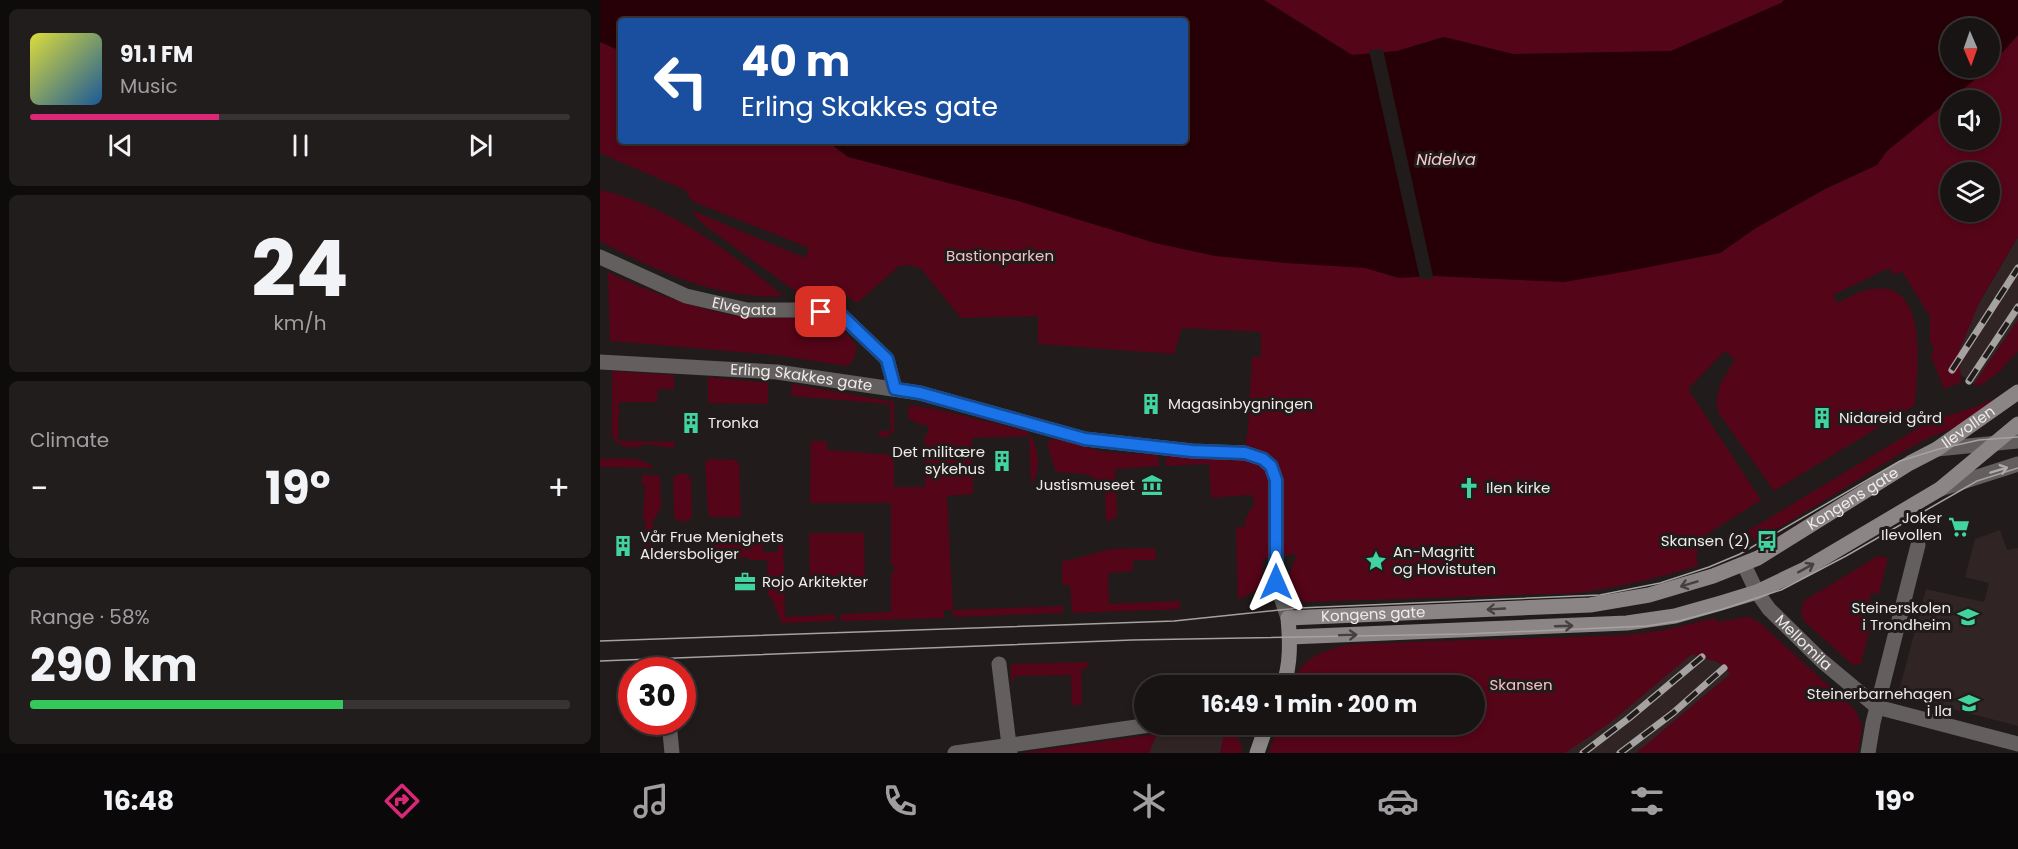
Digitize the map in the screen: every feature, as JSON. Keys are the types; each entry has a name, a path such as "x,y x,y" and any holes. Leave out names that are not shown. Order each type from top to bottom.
{"main road":[{"name":"Ilevollen","path":"1937,449 2018,392"},
{"name":"Ilevollen","path":"1904,510 1940,489 2018,424"},
{"name":"Kongens gate","path":"1288,618 1610,602 1649,595 1713,576 1758,558 1910,463 1937,449"},
{"name":"Kongens gate","path":"1290,637 1627,623 1675,615 1757,592 1805,569 1904,510"},
{"path":"1286,675 1290,637 1288,618"},
{"path":"1257,753 1263,735"}],"street":[{"name":"Elvegata","path":"600,257 686,296 747,310 801,310 841,315 887,359 895,389"},
{"name":"Erling Skakkes gate","path":"600,362 777,372 895,389 920,393 1085,439 1192,451 1245,453 1263,459 1271,466 1276,480 1276,582 1288,618"},
{"name":"Ilevollen","path":"1937,449 2018,441"},
{"name":"Ilevollen","path":"1940,489 2018,464"},
{"path":"1868,753 1917,545"},
{"name":"Mellomila","path":"1744,565 1757,592 1769,609 1822,661 1877,707 2018,744"},
{"path":"999,664 1009,749"},
{"path":"955,753 1009,749 1134,728"},
{"path":"670,735 672,753"}],"shaded area":[{"path":"2018,237 2018,320 1974,384 1944,363"},
{"name":"Steinerskolen i Trondheim","path":"2000,530 2007,550 2018,548 2018,726 1898,695 1926,589 1984,602 1989,583 1965,577 1975,539"},
{"path":"1673,648 1718,662 1730,674 1676,753 1513,753"},
{"path":"1150,735 1236,735 1242,753 1025,753"}],"green space":[{"path":"1264,0 1784,0 1671,51 1513,54 1444,37 1397,51 1352,55"},
{"name":"Bastionparken","path":"2018,35 2018,237 1980,301 1959,351 1961,382 1944,389 1931,356 1934,348 1930,342 1930,317 1902,271 1894,275 1889,268 1833,295 1838,303 1855,294 1872,289 1891,290 1903,298 1912,312 1916,330 1918,351 1915,405 1774,491 1718,412 1718,390 1735,360 1725,351 1688,389 1761,500 1707,534 1696,555 1698,566 1638,582 1579,593 1305,602 1293,597 1287,580 1297,554 1263,559 1259,585 1238,600 1236,527 1245,527 1245,519 1255,502 1251,495 1211,498 1209,464 1166,466 1165,458 1170,456 1242,461 1248,430 1252,357 1261,357 1261,332 1182,328 1174,354 1038,344 1038,316 961,318 921,269 911,265 899,266 857,303 846,295 802,296 704,225 693,214 696,212 805,258 809,248 692,201 685,190 600,153 600,42 618,50 618,144 831,144 848,157 1077,217 1082,221 1689,258 1720,253 1756,228 1825,189 1877,165 1887,151 1940,108 1940,150 2000,150 2000,90 1962,90 1977,78 2000,78 2000,55"},
{"path":"600,190 650,207 698,232 783,296 736,294 688,281 643,263 600,241"},
{"path":"608,272 658,294 726,314 753,318 808,318 829,324 846,333 854,343 857,348 854,359 847,366 776,355 610,341"},
{"path":"2018,320 2018,351 1998,373 1978,387 1974,384"},
{"path":"612,371 674,375 674,389 658,389 657,402 619,402 618,441 674,442 674,448 642,444 641,447 627,447 620,445 614,439 612,434"},
{"path":"708,377 768,383 768,404 708,403"},
{"path":"792,384 894,402 894,432 885,437 879,436 879,431 891,431 890,404 791,396"},
{"path":"1994,399 1997,402 1963,424 1908,449 1784,525 1754,541 1748,531 1928,422"},
{"path":"909,405 1026,431 1034,441 1038,456 1037,472 1031,483 1029,436 972,438 973,494 947,496 953,610 944,610 944,618 841,621 841,614 891,612 891,573 894,573 894,565 891,565 891,503 810,503 811,441 827,441 827,450 894,455 894,487 925,487 925,434 928,434 928,425 921,425 908,418"},
{"path":"1053,438 1103,452 1157,455 1160,466 1115,469 1117,517 1106,521 1105,487 1101,487 1089,475 1056,472 1047,444"},
{"path":"600,459 636,459 654,468 600,467"},
{"path":"710,459 735,460 739,463 741,515 738,517 710,517 708,513 705,463"},
{"path":"678,474 687,474 691,479 692,517 688,521 678,521 674,517 673,478"},
{"path":"642,475 657,475 660,478 661,508 653,521 651,555 645,555 647,538 644,537 645,485 642,485"},
{"path":"719,533 742,533 742,537 763,538 763,552 778,552 778,538 771,538 773,534 783,534 785,617 835,614 835,621 782,623 771,597 768,597 767,560 749,560 748,557 714,560 713,537"},
{"path":"809,533 864,533 865,588 810,590"},
{"path":"1155,548 1156,560 1133,560 1133,571 1108,573 1109,604 1180,601 1180,609 1072,613 1070,585 1062,585 1062,562 1111,549"},
{"path":"1878,556 1888,558 1879,594 1871,593 1864,625 1870,628 1861,664 1853,665 1804,621 1802,608 1805,600"},
{"path":"1063,606 1063,613 953,617 953,610"},
{"name":"Skansen","path":"1748,617 1759,622 1855,710 1862,726 1858,753 1636,753 1730,674 1718,662 1692,654 1611,722 1565,753 1269,753 1275,735 1485,735 1485,675 1295,675 1308,661 1334,648 1354,644 1626,635 1664,630 1715,618 1717,622"},
{"path":"1089,662 1086,669 1081,669 1082,705 1072,705 1071,675 1014,676 1014,681 1011,681 1011,664"},
{"path":"1150,735 1157,735 1149,753 1025,752"},
{"path":"1224,735 1233,735 1238,739 1242,753 1220,753"}],"water":[{"name":"Nidelva","path":"600,0 1264,0 1352,55 1397,51 1444,37 1513,54 1671,51 1784,0 2018,0 2018,35 2000,55 2000,18 1940,18 1940,78 1977,78 1962,90 1940,90 1940,108 1887,151 1877,165 1825,189 1756,228 1720,253 1564,282 1433,276 1399,278 1365,268 1215,256 1155,243 1018,201 848,157 831,144 1188,144 1188,18 618,18 618,50 600,42"}],"pier":[{"path":"1383,49 1433,279 1420,279 1369,50"}],"tram line":[{"path":"600,641 1174,621 1299,608 1600,595 1660,583 1740,554 1900,461 1979,440 2018,437"},
{"path":"600,661 1132,640 1464,634 1647,626 1679,621 1781,590 1846,556 1977,481 2018,468"}],"railway":[{"path":"1952,370 2018,268"},
{"path":"1969,381 2018,307"},
{"path":"1583,753 1702,657"},
{"path":"1620,753 1673,713 1724,668"}],"place":[{"name":"Magasinbygningen","path":"1151,404"},
{"name":"Nidareid gård","path":"1822,418"},
{"name":"Tronka","path":"691,423"},
{"name":"Det militære sykehus","path":"1002,461"},
{"name":"Justismuseet","path":"1152,485"},
{"name":"Ilen kirke","path":"1469,488"},
{"name":"Joker Ilevollen","path":"1959,527"},
{"name":"Skansen (2)","path":"1767,541"},
{"name":"Vår Frue Menighets Aldersboliger","path":"623,546"},
{"name":"An-Magritt og Hovistuten","path":"1376,561"},
{"name":"Rojo Arkitekter","path":"745,582"},
{"name":"Steinerskolen i Trondheim","path":"1968,617"},
{"name":"Steinerbarnehagen i Ila","path":"1969,703"}],"route":[{"path":"821,312 841,315 887,359 895,389 920,393 1085,439 1130,442 1192,451 1245,453 1263,459 1271,466 1276,480 1276,582"}]}
